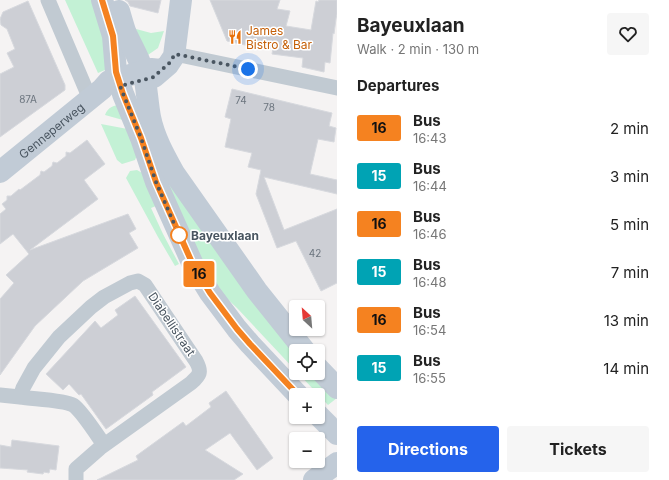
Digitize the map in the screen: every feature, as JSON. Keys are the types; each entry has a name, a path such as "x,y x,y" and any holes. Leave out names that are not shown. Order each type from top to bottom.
{"main road":[{"path":"102,0 113,36 116,72 108,88 141,138 156,182 194,267 210,293 237,329 291,388"},
{"path":"116,0 125,31 141,65 156,69"},
{"path":"181,0 156,69 152,125 158,144 174,173 257,291 299,344"},
{"name":"Genneperweg","path":"0,172 108,88 156,69"},
{"path":"325,375 337,388"},
{"path":"325,422 337,434"},
{"path":"314,480 337,463"}],"street":[{"path":"48,0 108,88"},
{"name":"Genneperweg","path":"156,69 337,88"},
{"name":"Diabellistraat","path":"20,397 23,388 34,368 60,337 91,307 104,297 130,283 138,281 145,285 196,361 200,369 198,376 191,383 104,445 76,469 76,480"},
{"path":"0,395 61,402 73,405 82,414 104,445"}],"green space":[{"path":"65,0 97,0 112,67 98,73"},
{"path":"136,29 151,33 164,31 158,48 145,57 142,55"},
{"path":"121,104 130,122 105,115 111,107"},
{"path":"144,117 291,344 289,344 289,364 220,292 182,230"},
{"path":"101,124 133,130 138,153 135,160 122,164 117,160"},
{"path":"137,170 144,174 156,206 151,208 179,264 175,266 126,178 130,171"},
{"path":"305,380 322,380 337,398 328,405 325,402 325,388 312,388"}],"building":[{"path":"125,0 161,0 158,13 130,6"},
{"path":"210,0 280,0 277,9 290,11 286,26 311,30 316,1 337,0 337,14 334,34 333,33 330,63 325,62 324,72 302,67 303,58 272,54 273,48 263,49 227,41"},
{"path":"28,1 65,85 65,90 0,137 0,74 14,67 7,53 15,49 7,29 1,25 0,19 3,12"},
{"path":"232,89 332,113 329,126 336,128 334,142 318,139 310,174 337,180 337,194 264,177 284,230 337,209 337,283 321,291 296,241 277,248 256,194 261,170 248,167 252,153 225,147 231,119 225,117"},
{"path":"87,140 105,164 84,180 98,199 30,250 128,214 136,229 129,233 138,248 83,281 35,326 0,375 0,299 14,283 6,275 29,254 13,234 0,244 0,214 6,209 2,204 7,200 7,196 11,196 19,189 20,190 40,175 41,171 44,172 52,166 53,162 57,163 66,156 66,152 70,153"},
{"path":"135,296 186,367 152,392 153,395 106,429 81,394 79,395 69,384 63,390 46,374 95,321 101,328 118,315 115,310"},
{"path":"226,391 273,458 257,470 230,433 205,450 243,474 234,480 97,480 138,460 136,456 183,422 186,426 211,407 209,403"},
{"path":"12,440 59,446 56,470 50,469 49,473 44,472 43,474 27,472 28,470 0,468 0,445 11,447"}],"bus line":[{"name":"16","path":"102,0 113,36 116,72 123,94 141,138 156,182 194,267 210,293 237,329 291,388"}],"place":[{"name":"James Bistro & Bar","path":"235,37"},
{"name":"Bayeuxlaan","path":"179,235"}],"route":[{"path":"179,235 156,182 141,138 120,86 154,77 168,65 175,54 248,69"}]}
